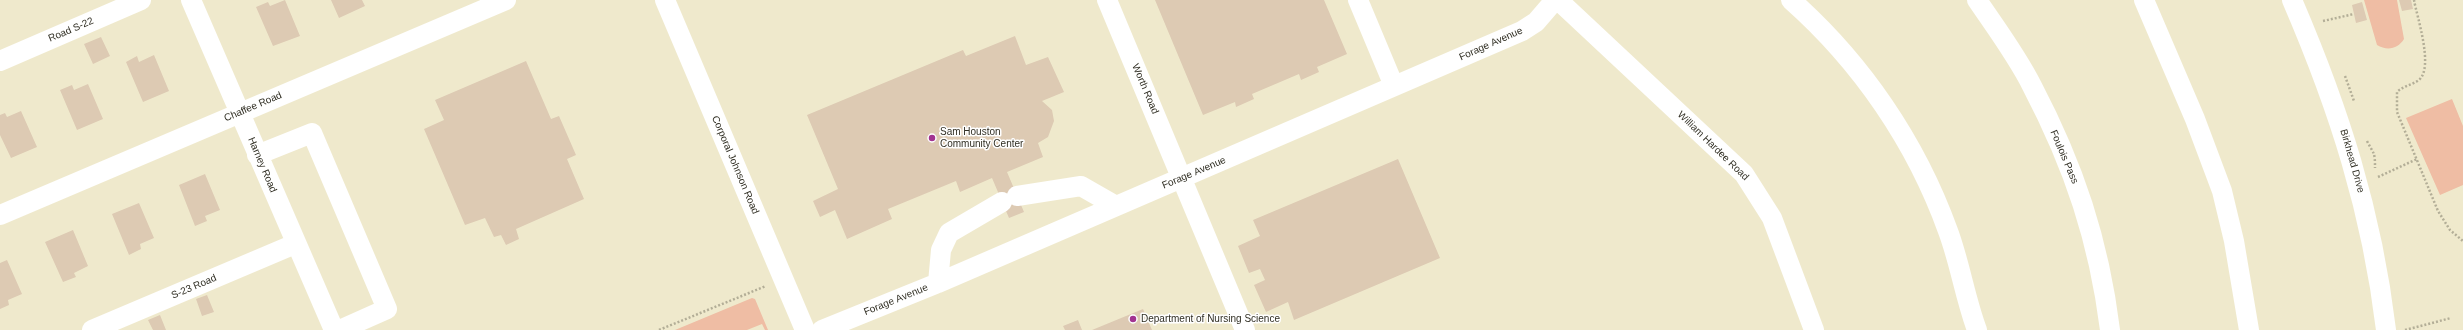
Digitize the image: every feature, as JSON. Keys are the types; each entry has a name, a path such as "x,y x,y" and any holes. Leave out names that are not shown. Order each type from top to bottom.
{"street":[{"name":"Road S-22","path":"0,61 141,0"},
{"name":"Harney Road","path":"191,0 295,244 334,330"},
{"name":"Chaffee Road","path":"0,215 506,0"},
{"name":"Corporal Johnson Road","path":"666,0 805,330"},
{"name":"Worth Road","path":"1107,0 1183,178 1245,330"},
{"path":"1358,0 1394,86"},
{"name":"Forage Avenue","path":"822,330 938,283 1522,31 1536,22 1555,0"},
{"name":"William Hardee Road","path":"1558,0 1744,174 1772,218 1814,330"},
{"path":"1791,0 1824,29 1860,72 1886,108 1908,145 1947,228 1959,262 1977,330"},
{"name":"Foulois Pass","path":"1977,0 2032,86 2071,171 2094,237 2104,284 2110,330"},
{"path":"2144,0 2196,119 2222,191 2235,248 2249,330"},
{"name":"Birkhead Drive","path":"2292,0 2321,67 2347,142 2365,212 2381,289 2386,330"},
{"path":"257,155 312,132 387,309 340,330"},
{"path":"938,283 941,250 949,232 1010,199 1081,186 1116,206"},
{"name":"S-23 Road","path":"92,330 295,244"}],"path":[{"path":"2414,0 2425,53 2424,68 2422,76 2418,81 2402,87 2397,92 2395,100 2397,112 2445,223 2463,241"},
{"path":"2323,21 2354,14"},
{"path":"2378,177 2417,160"},
{"path":"659,330 784,279"},
{"path":"2405,330 2451,318"}],"shaded area":[{"path":"2364,0 2397,0 2404,39 2399,45 2392,48 2385,48 2377,45"},
{"path":"2452,99 2463,126 2463,185 2440,195 2406,118"},
{"path":"752,298 755,299 768,330 765,330 762,324 747,330 675,330"}],"building":[{"path":"285,0 300,36 273,46 256,7 268,2 270,6"},
{"path":"331,0 362,0 365,6 339,18"},
{"path":"1155,0 1324,0 1347,54 1317,67 1319,72 1301,80 1299,74 1252,94 1254,99 1236,107 1235,102 1203,115"},
{"path":"2399,0 2411,0 2413,9 2402,11"},
{"path":"2362,2 2367,20 2356,23 2352,5"},
{"name":"Sam Houston Community Center","path":"1015,36 1026,65 1048,57 1064,92 1042,101 1052,110 1054,121 1048,137 1038,143 1043,157 1007,172 1024,212 1009,218 992,178 960,192 956,181 888,209 892,219 847,239 835,210 820,217 813,201 838,189 807,115 963,50 966,56"},
{"path":"101,37 110,56 93,64 84,44"},
{"path":"154,55 169,91 143,102 126,62 137,56 139,62"},
{"path":"526,61 551,119 559,116 576,155 567,159 584,199 516,229 519,239 506,245 501,235 494,237 485,218 465,225 424,129 444,120 435,100"},
{"path":"88,84 103,119 77,130 60,90 72,85 74,90"},
{"path":"21,111 37,147 11,158 0,135 0,115 5,113 7,117"},
{"path":"1398,159 1440,258 1294,320 1288,302 1266,312 1254,285 1265,280 1260,269 1249,273 1238,246 1260,236 1253,220"},
{"path":"205,174 220,210 205,216 207,221 195,226 179,185"},
{"path":"139,203 154,238 140,244 141,249 129,255 112,214"},
{"path":"73,230 88,266 74,273 76,277 63,282 45,242"},
{"path":"7,260 22,294 8,300 9,305 0,309 0,263"},
{"path":"207,295 214,312 202,316 196,299"},
{"name":"Department of Nursing Science","path":"1143,309 1152,330 1092,330"},
{"path":"160,315 166,330 153,330 148,320"},
{"path":"1078,320 1082,330 1065,330 1063,326"}],"place":[{"name":"Sam Houston Community Center","path":"932,138"},
{"name":"Department of Nursing Science","path":"1133,319"}]}
